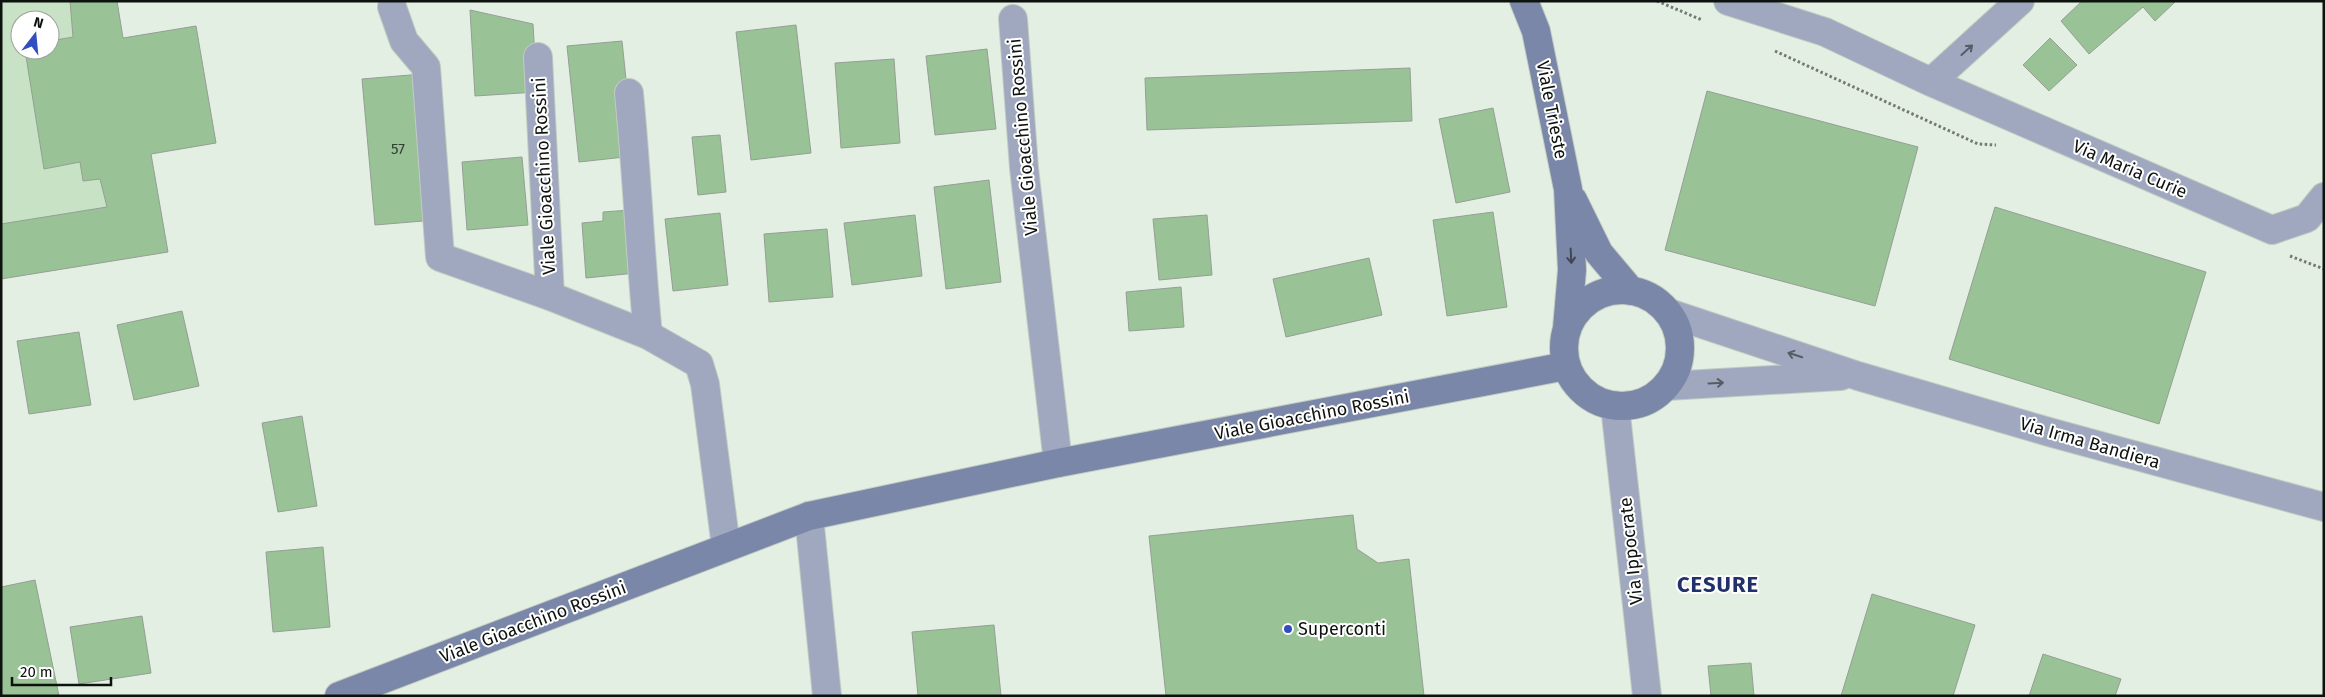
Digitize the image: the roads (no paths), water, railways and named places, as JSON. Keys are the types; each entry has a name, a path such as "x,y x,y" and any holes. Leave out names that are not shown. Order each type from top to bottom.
{"street":[{"name":"Viale Trieste","path":"1524,1 1536,31 1568,189 1572,270 1567,328"},
{"name":"Viale Trieste","path":"1536,31 1537,1"},
{"name":"Via Maria Curie","path":"1728,1 1825,32 1930,82 2272,230 2307,218 2324,197"},
{"path":"1930,82 2020,1"},
{"name":"Viale Gioacchino Rossini","path":"392,7 404,41 426,68 440,257 550,296 648,335 699,364 705,384 726,547"},
{"name":"Viale Gioacchino Rossini","path":"1013,19 1024,168 1058,463"},
{"name":"Viale Gioacchino Rossini","path":"538,57 550,296"},
{"path":"629,93 637,169 639,245 648,335"},
{"name":"Viale Trieste","path":"1568,189 1599,253 1631,291"},
{"path":"1611,291 1631,291 1645,295 1658,303 1669,314 1678,331 1681,350 1677,369 1667,386 1652,398 1635,406 1615,406 1599,402 1585,394 1574,381 1566,366 1564,347 1567,328 1577,311 1593,298 1611,291"},
{"name":"Via Irma Bandiera","path":"1669,314 1858,376 2049,432 2324,507"},
{"name":"Viale Gioacchino Rossini","path":"339,696 809,516 1058,463 1566,366"},
{"name":"Via Irma Bandiera","path":"1667,386 1858,376"},
{"name":"Via Ippocrate","path":"1615,406 1647,696"},
{"path":"809,516 827,696"}],"place":[{"name":"Superconti","path":"1288,629"}],"district":[{"name":"CESURE","path":"1718,584"}]}
